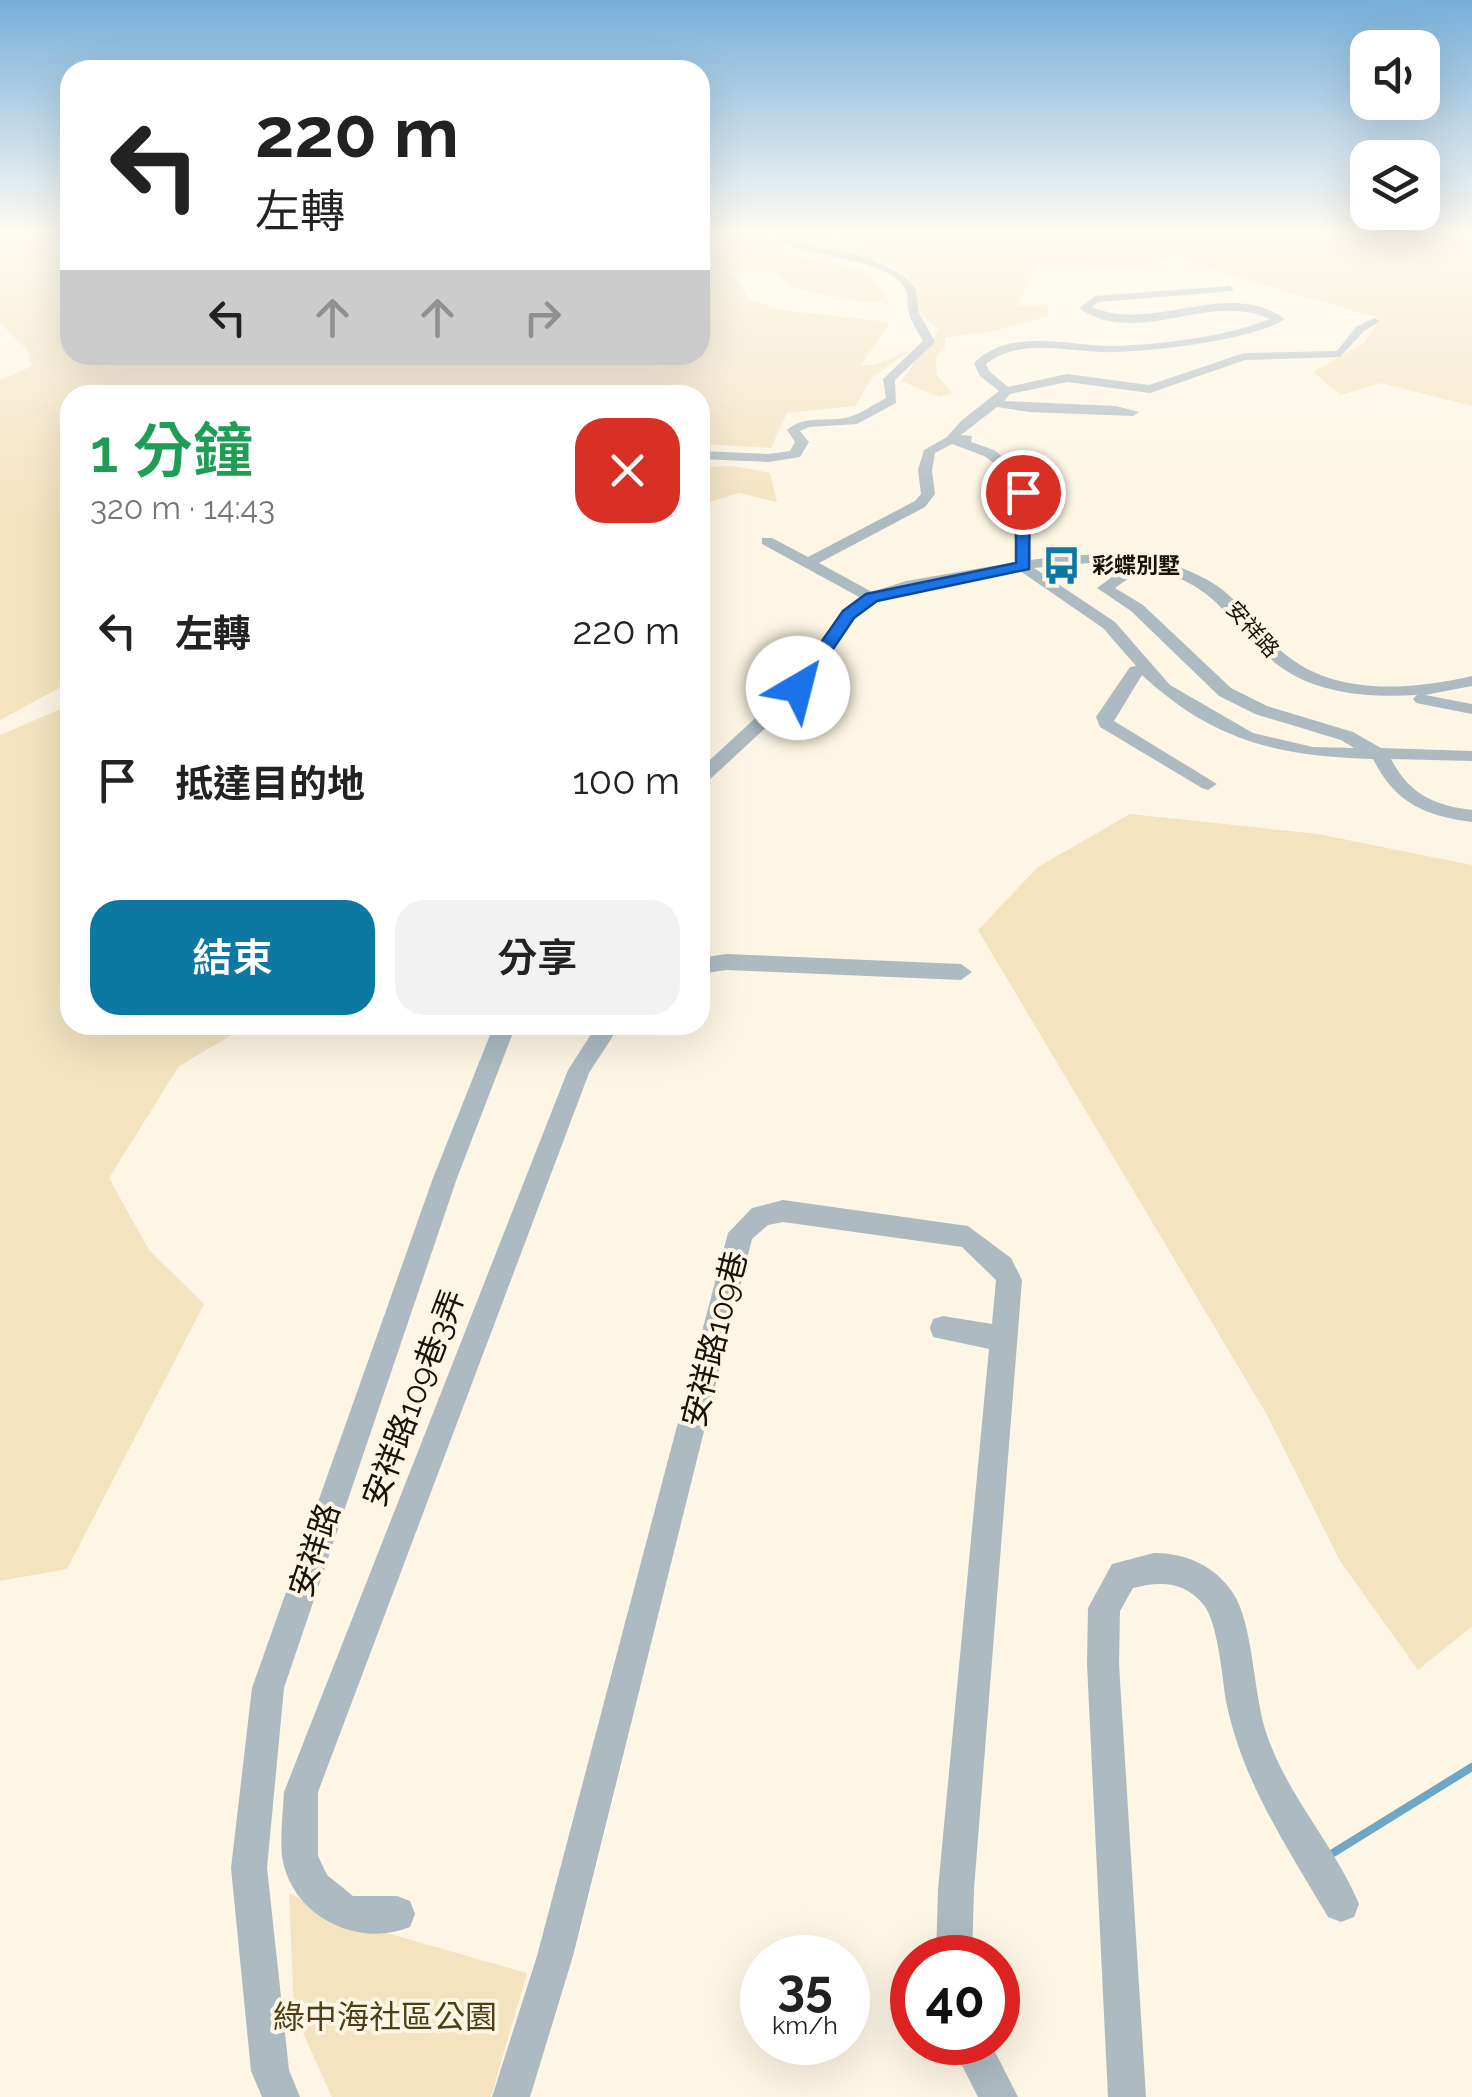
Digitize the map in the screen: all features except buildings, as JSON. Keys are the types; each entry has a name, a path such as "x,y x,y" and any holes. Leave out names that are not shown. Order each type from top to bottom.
{"street":[{"path":"710,455 769,458 796,454 802,442 794,430 806,424 853,421 892,400 889,379 930,342 922,329"},
{"path":"1006,390 984,373 980,364 988,354 1016,347 1136,346 1230,329"},
{"path":"952,439 962,422 997,403 1006,390 1068,378 1150,389 1244,358 1340,354 1360,329"},
{"path":"997,403 1032,410 1092,406 1133,412"},
{"path":"952,439 964,450 1020,475 1024,566 1109,625 1164,689 1247,737 1313,752 1472,756"},
{"path":"808,563 920,504 928,494 922,462 926,453 952,439 976,439"},
{"path":"710,770 798,688 849,614 872,598 767,541"},
{"name":"安祥路","path":"872,598 1024,566 1098,558 1173,570 1231,601 1281,660 1310,676 1374,689 1453,686 1472,681"},
{"path":"1472,709 1435,699 1371,699 1314,686 1258,655 1220,606 1192,588 1137,571 1106,585 1107,591 1144,614 1225,692 1262,710 1348,736 1380,756 1396,788 1414,802 1441,812 1472,816"},
{"path":"1146,669 1136,671 1105,717 1106,724 1208,784"},
{"path":"1453,686 1472,696"},
{"path":"710,964 961,972"},
{"name":"安祥路","path":"281,2097 270,2071 249,1868 268,1688 445,1178 501,1035"},
{"name":"安祥路109巷3弄","path":"397,1914 347,1914 314,1888 300,1858 302,1792 579,1070 602,1035"},
{"name":"安祥路109巷","path":"511,2097 555,1956 741,1233 761,1216 783,1210 968,1237 1002,1266 1008,1280 955,1935"},
{"path":"943,1328 1004,1340"},
{"path":"1126,2097 1103,1664 1104,1608 1123,1575 1159,1565 1178,1568 1214,1592 1224,1607 1249,1732 1271,1788 1342,1904"},
{"path":"982,2065 999,2097"}],"green space":[{"path":"6,329 60,329 60,365 710,365 710,329 885,329 861,365 874,365 909,350 872,378 855,406 787,413 771,448 710,445 710,385 60,385 60,687 0,720 0,380 32,366 28,351"},
{"path":"1002,329 945,338 945,348 936,357 937,375 952,393 939,397 901,381 939,330"},
{"path":"1373,329 1472,329 1472,406 1381,383 1341,395 1313,372 1365,342"},
{"path":"733,466 770,473 777,502 739,493 710,502 710,467"},
{"path":"60,709 60,1035 232,1035 179,1066 109,1178 149,1250 204,1304 67,1569 0,1581 0,735"},
{"path":"1130,814 1318,834 1472,865 1472,1626 1418,1670 1340,1561 1267,1415 978,930 1038,867"},
{"name":"綠中海社區公園","path":"289,1893 341,1920 527,1973 491,2097 332,2097 294,2013"}],"waterway":[{"path":"1333,1853 1472,1767"}],"place":[{"name":"彩蝶別墅","path":"1062,565"}],"route":[{"path":"798,688 849,614 863,602 890,592 1024,566 1020,525 1023,492"}]}
